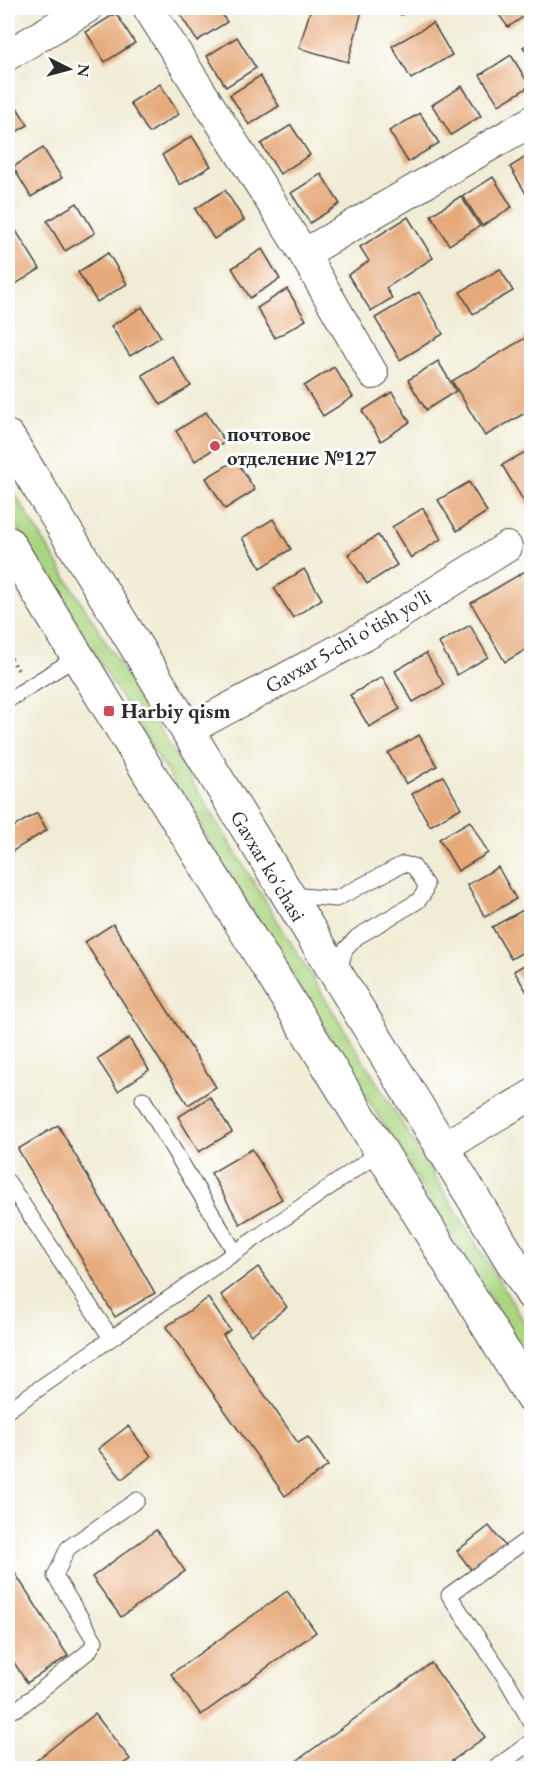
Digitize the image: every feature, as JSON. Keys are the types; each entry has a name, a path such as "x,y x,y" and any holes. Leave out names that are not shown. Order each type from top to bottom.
{"main road":[{"name":"Gavxar ko'chasi","path":"8,436 440,1149 531,1294"},
{"path":"8,543 531,1398"}],"street":[{"path":"8,55 87,8"},
{"path":"148,8 304,254 373,374"},
{"path":"304,254 531,121"},
{"name":"Gavxar 5-chi o'tish yo'li","path":"186,731 368,634 507,547"},
{"path":"440,1149 531,1095"}],"lane":[{"path":"8,700 77,657"},
{"path":"286,894 336,899 403,864 413,866 426,885 418,901 357,937 345,950 336,978"},
{"path":"143,1099 235,1252"},
{"path":"8,1410 380,1152"},
{"path":"8,1182 111,1338"},
{"path":"8,1712 20,1707 89,1651 95,1641 55,1576 68,1548 137,1500"},
{"path":"531,1536 449,1595 506,1679 531,1724"},
{"path":"495,1768 531,1741"}],"green space":[{"path":"8,483 531,1333 531,1365 8,513"}],"building":[{"path":"183,8 218,8 227,22 197,41 178,11"},
{"path":"311,8 350,8 362,11 348,62 299,48"},
{"path":"397,8 416,8 401,15"},
{"path":"494,8 532,8 532,11 508,27"},
{"path":"116,13 135,43 105,62 86,32"},
{"path":"433,23 452,55 411,79 392,46"},
{"path":"237,37 256,68 226,87 207,56"},
{"path":"532,42 532,61 523,47"},
{"path":"511,55 530,86 499,105 480,75"},
{"path":"260,76 279,106 249,125 230,95"},
{"path":"160,84 179,114 149,133 130,103"},
{"path":"462,86 481,116 451,135 432,105"},
{"path":"8,96 28,125 8,137"},
{"path":"420,113 439,143 408,162 389,131"},
{"path":"291,125 310,155 280,174 261,144"},
{"path":"192,136 211,166 180,185 162,155"},
{"path":"43,148 62,178 31,197 13,167"},
{"path":"532,153 532,195 528,197 510,167"},
{"path":"321,174 340,204 310,223 291,193"},
{"path":"493,177 512,207 482,226 463,196"},
{"path":"225,190 244,220 214,239 195,209"},
{"path":"461,196 480,226 449,245 431,215"},
{"path":"77,203 95,233 65,251 47,221"},
{"path":"408,217 433,258 386,288 392,298 371,311 348,275 369,261 360,247"},
{"path":"8,218 40,269 14,285 8,274"},
{"path":"262,249 280,279 250,298 232,268"},
{"path":"108,253 127,284 97,302 78,272"},
{"path":"500,269 513,291 473,314 460,292"},
{"path":"287,289 306,320 275,338 257,308"},
{"path":"419,292 443,334 400,360 375,318"},
{"path":"142,307 161,337 130,356 111,326"},
{"path":"532,334 532,409 485,436 452,381"},
{"path":"172,356 191,386 161,405 142,375"},
{"path":"438,361 456,391 426,410 408,380"},
{"path":"334,367 353,397 323,416 304,386"},
{"path":"392,392 410,422 381,441 362,411"},
{"path":"206,412 225,442 195,461 176,431"},
{"path":"532,448 532,515 502,465"},
{"path":"236,460 255,490 225,509 206,478"},
{"path":"469,482 487,512 457,531 438,500"},
{"path":"423,508 441,539 411,558 392,527"},
{"path":"273,519 291,549 261,568 242,538"},
{"path":"378,535 397,565 367,584 348,554"},
{"path":"532,567 532,646 505,662 471,603"},
{"path":"304,569 322,599 293,618 274,588"},
{"path":"470,625 488,657 457,675 439,643"},
{"path":"426,653 444,685 413,702 395,671"},
{"path":"382,677 400,709 369,727 350,695"},
{"path":"419,735 437,766 406,784 388,753"},
{"path":"443,776 461,808 430,826 412,794"},
{"path":"37,813 47,830 8,854 8,830"},
{"path":"470,821 488,853 458,871 439,839"},
{"path":"498,867 516,899 485,917 467,885"},
{"path":"523,910 532,924 532,947 511,959 492,927"},
{"path":"113,924 216,1087 188,1105 85,942"},
{"path":"532,960 532,1000 514,971"},
{"path":"129,1038 149,1070 118,1091 97,1059"},
{"path":"210,1097 232,1132 199,1152 178,1117"},
{"path":"58,1125 155,1293 115,1317 18,1149"},
{"path":"252,1149 282,1199 240,1224 211,1173"},
{"path":"258,1267 287,1307 251,1335 221,1295"},
{"path":"208,1298 230,1330 223,1335 298,1443 308,1437 328,1466 285,1496 166,1327"},
{"path":"128,1426 151,1456 122,1479 98,1449"},
{"path":"489,1526 505,1546 472,1571 457,1551"},
{"path":"156,1530 185,1571 121,1617 92,1577"},
{"path":"8,1562 68,1656 27,1683 8,1653"},
{"path":"287,1591 316,1632 201,1715 171,1674"},
{"path":"431,1663 485,1737 442,1768 287,1768"},
{"path":"95,1714 130,1759 117,1768 39,1768 34,1762"}],"place":[{"name":"почтовое отделение №127","path":"215,446"},
{"name":"Harbiy qism","path":"109,711"}]}
